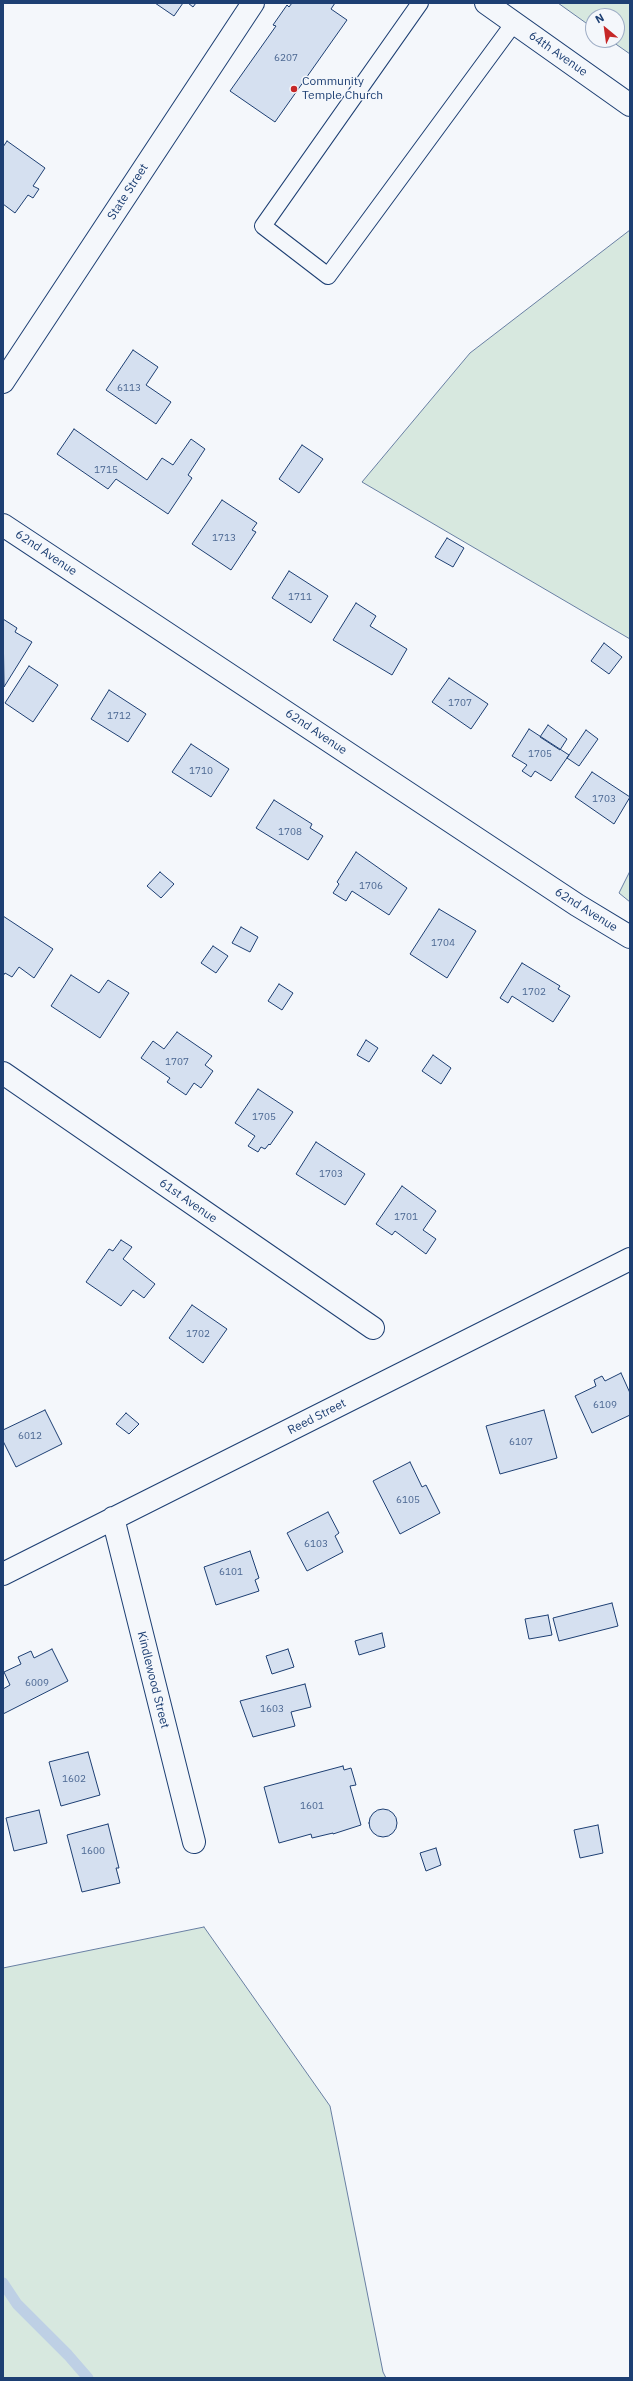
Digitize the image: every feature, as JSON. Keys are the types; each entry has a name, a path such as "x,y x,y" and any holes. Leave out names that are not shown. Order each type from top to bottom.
{"street":[{"name":"State Street","path":"3,382 253,3"},
{"name":"64th Avenue","path":"486,3 630,105"},
{"name":"62nd Avenue","path":"3,525 577,905 630,937"},
{"name":"61st Avenue","path":"3,1073 373,1328"},
{"name":"Reed Street","path":"3,1574 630,1259"},
{"name":"Kindlewood Street","path":"113,1518 194,1842"}],"lane":[{"path":"420,3 263,226 328,276 514,22"}],"shaded area":[{"path":"558,3 630,3 630,54 621,48 625,48 625,8 585,8 585,22"},
{"path":"630,230 630,639 362,482 470,353"},
{"path":"630,871 630,902 619,893"},
{"path":"204,1927 330,2106 383,2372 386,2378 3,2378 3,1968"}],"building":[{"path":"155,3 183,3 174,16"},
{"path":"188,3 196,3 193,7"},
{"path":"292,3 335,3 331,9 347,20 275,122 230,91 276,26 273,25 287,5 289,7"},
{"path":"7,141 45,168 33,186 39,189 33,198 28,195 15,213 3,204 3,147"},
{"path":"133,350 158,367 146,385 171,402 156,424 106,390"},
{"path":"74,429 147,480 162,458 173,465 191,439 205,449 188,475 192,478 168,514 116,479 108,489 57,454"},
{"path":"302,445 323,459 299,493 279,479"},
{"path":"222,500 257,523 252,530 256,532 231,570 192,544"},
{"path":"447,538 464,548 453,567 435,557"},
{"path":"289,571 328,596 311,623 272,598"},
{"path":"356,603 376,616 370,626 407,649 392,675 333,640"},
{"path":"3,619 17,628 15,632 32,642 4,687"},
{"path":"604,643 622,657 609,674 591,661"},
{"path":"29,666 58,685 33,722 5,703"},
{"path":"449,678 488,704 471,729 432,702"},
{"path":"109,690 146,714 128,742 91,719"},
{"path":"548,725 567,739 560,750 540,737"},
{"path":"529,729 569,755 551,781 535,771 531,777 522,771 527,765 512,756"},
{"path":"586,730 598,739 579,766 567,758"},
{"path":"191,744 229,769 211,797 172,772"},
{"path":"592,772 630,797 614,824 575,797"},
{"path":"274,800 312,824 310,828 323,836 308,860 256,828"},
{"path":"356,852 407,888 389,915 352,891 346,901 333,893 339,884 337,882"},
{"path":"160,872 174,884 161,898 147,886"},
{"path":"439,909 476,931 447,978 410,954"},
{"path":"3,916 53,949 34,978 19,967 12,977 5,973 3,976"},
{"path":"241,927 258,937 250,952 232,943"},
{"path":"213,946 228,956 216,973 201,963"},
{"path":"522,963 560,986 558,989 570,996 553,1022 512,996 508,1003 500,998"},
{"path":"71,975 99,993 108,980 129,993 100,1038 51,1006"},
{"path":"279,984 293,993 282,1010 268,1001"},
{"path":"177,1032 212,1056 205,1065 213,1071 201,1088 194,1083 186,1095 167,1082 170,1078 141,1058 153,1041 164,1049"},
{"path":"366,1040 378,1048 369,1062 357,1055"},
{"path":"433,1055 451,1068 441,1084 422,1071"},
{"path":"258,1089 293,1112 270,1145 269,1144 265,1149 261,1147 258,1152 248,1146 255,1136 235,1123"},
{"path":"316,1142 365,1174 345,1205 296,1174"},
{"path":"402,1186 436,1211 423,1230 436,1239 426,1254 395,1231 392,1235 376,1224"},
{"path":"121,1240 132,1247 123,1259 155,1284 144,1298 133,1290 121,1306 86,1282 109,1249 113,1251"},
{"path":"192,1305 227,1329 203,1363 169,1338"},
{"path":"621,1373 630,1393 630,1415 592,1433 575,1396 596,1386 594,1380 602,1376 605,1381"},
{"path":"45,1410 62,1444 16,1467 3,1441 3,1430"},
{"path":"544,1410 557,1458 500,1474 486,1426"},
{"path":"126,1413 139,1424 129,1434 116,1424"},
{"path":"410,1462 422,1487 426,1485 440,1513 400,1534 373,1481"},
{"path":"328,1512 339,1533 335,1536 343,1552 307,1571 287,1533"},
{"path":"250,1551 259,1578 255,1580 259,1591 216,1605 204,1567"},
{"path":"612,1603 618,1626 559,1641 553,1618"},
{"path":"548,1615 552,1635 529,1639 525,1619"},
{"path":"382,1633 385,1647 359,1655 355,1641"},
{"path":"52,1649 68,1681 3,1714 3,1689 10,1685 4,1672 21,1664 18,1657 31,1651 34,1658"},
{"path":"288,1649 294,1667 272,1674 266,1656"},
{"path":"305,1684 311,1707 291,1712 295,1726 253,1737 240,1701"},
{"path":"88,1752 100,1795 61,1806 49,1762"},
{"path":"343,1766 344,1770 351,1768 356,1785 350,1786 361,1825 333,1834 312,1838 311,1834 279,1843 264,1787"},
{"path":"383,1809 393,1813 397,1823 393,1833 383,1837 373,1833 369,1823 373,1813"},
{"path":"39,1810 47,1843 14,1851 6,1818"},
{"path":"108,1824 119,1868 116,1868 120,1883 82,1892 67,1835"},
{"path":"598,1825 603,1853 580,1858 574,1830"},
{"path":"436,1848 441,1865 426,1871 420,1853"}],"waterway":[{"path":"3,2283 17,2304 68,2355 88,2378"}],"place":[{"name":"Community Temple Church","path":"294,89"}]}
